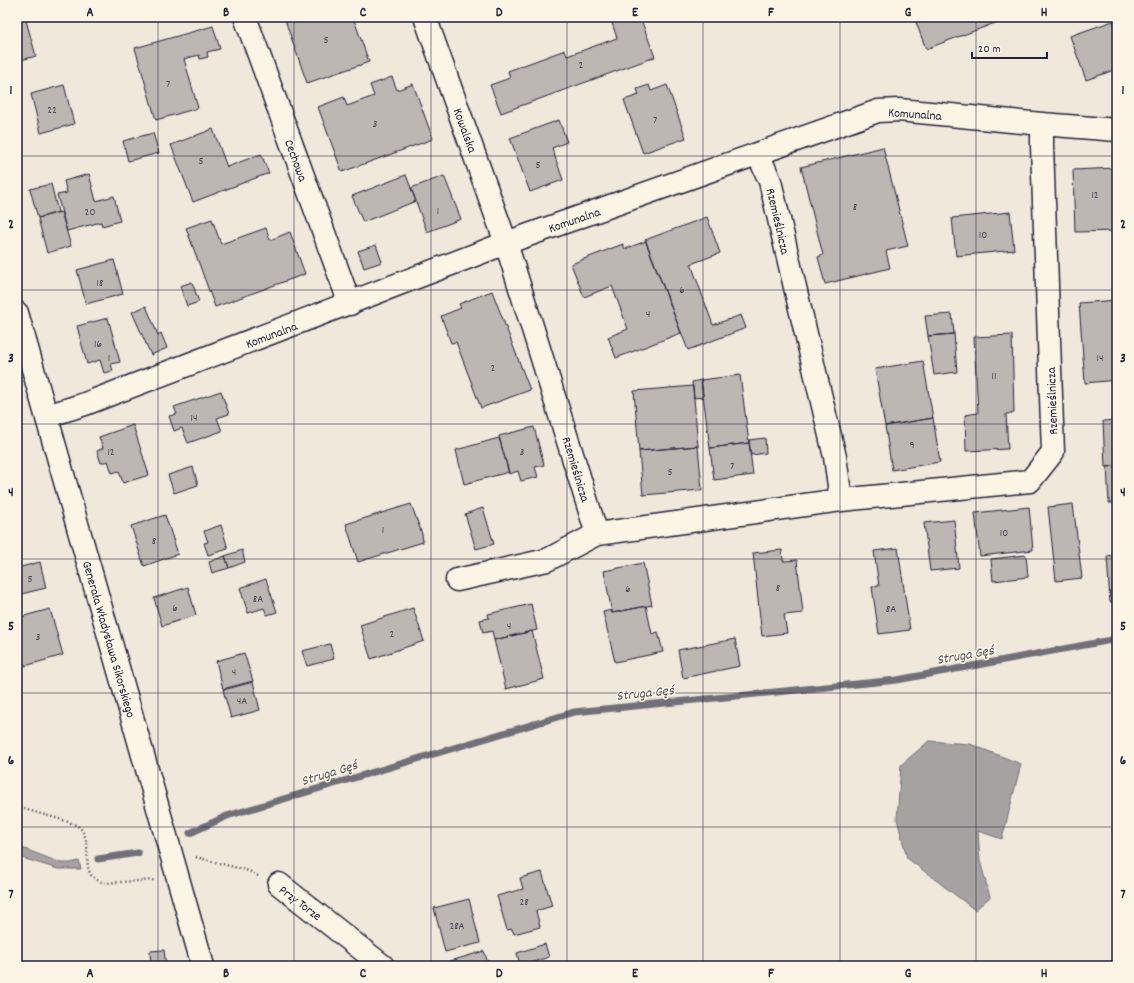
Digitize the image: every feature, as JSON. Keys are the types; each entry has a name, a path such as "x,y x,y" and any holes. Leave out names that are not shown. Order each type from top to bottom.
{"street":[{"name":"Cechowa","path":"245,17 350,304"},
{"name":"Kowalska","path":"425,17 506,243"},
{"name":"Komunalna","path":"47,416 85,404 350,304 506,243 878,111 899,110 1117,130"},
{"name":"Rzemieślnicza","path":"457,580 547,560 597,534 841,500 1030,481 1053,452 1042,124"},
{"name":"Rzemieślnicza","path":"758,154 770,181 835,457 841,500"},
{"name":"Rzemieślnicza","path":"506,243 597,534"},
{"name":"Generała Władysława Sikorskiego","path":"17,313 202,966"},
{"name":"Przy Torze","path":"279,884 383,966"}],"path":[{"path":"17,806 70,822 80,827 87,843 88,867 90,874 94,879 106,883 162,879"},
{"name":"Przy Torze","path":"192,856 249,872 279,884"}],"shaded area":[{"path":"929,741 970,744 1021,764 1002,839 978,831 980,861 990,897 975,910 907,858 897,819 901,765"},
{"path":"17,846 61,863 79,861 81,869 58,869 19,857 17,856"}],"building":[{"path":"17,17 25,17 36,56 17,61"},
{"path":"284,17 353,17 369,62 307,83"},
{"path":"610,17 640,17 655,57 501,113 490,85 510,78 508,71 565,50 567,56 617,38"},
{"path":"914,17 1011,17 926,49"},
{"path":"1113,21 1117,33 1117,69 1086,80 1070,36"},
{"path":"213,26 220,49 207,52 208,57 200,59 199,55 184,59 198,108 156,120 135,48"},
{"path":"392,77 397,90 413,84 433,139 342,172 318,107 344,97 347,106 374,96 370,85"},
{"path":"64,85 74,124 41,133 31,94"},
{"path":"649,85 651,91 667,85 686,138 643,153 624,100 639,95 637,89"},
{"path":"559,120 567,142 552,148 563,180 530,192 510,138"},
{"path":"213,129 227,167 261,154 269,173 193,202 171,145"},
{"path":"153,133 159,153 128,161 123,141"},
{"path":"883,147 908,246 886,251 890,268 825,284 818,257 823,255 801,167"},
{"path":"1116,168 1117,231 1075,232 1073,170"},
{"path":"89,174 96,201 114,196 120,221 102,226 101,222 67,231 57,195 67,193 64,181"},
{"path":"406,175 416,201 363,222 352,196"},
{"path":"444,176 461,219 427,232 411,188"},
{"path":"51,184 58,212 38,218 30,189"},
{"path":"61,212 71,246 47,253 38,218"},
{"path":"1010,212 1014,250 956,256 952,218"},
{"path":"707,217 720,253 691,264 713,325 741,315 746,328 688,350 645,240"},
{"path":"212,219 221,244 266,228 270,240 290,232 305,274 215,307 186,228"},
{"path":"646,241 681,333 616,358 608,337 628,329 612,286 584,297 571,264 623,244 625,249"},
{"path":"376,245 382,262 364,268 358,251"},
{"path":"114,260 123,294 86,304 77,270"},
{"path":"192,282 199,302 187,306 180,286"},
{"path":"492,291 530,390 481,408 456,342 451,343 441,316 461,308 459,304"},
{"path":"1117,300 1117,380 1085,383 1079,303"},
{"path":"146,306 158,335 161,333 167,348 151,355 132,312"},
{"path":"952,314 954,334 928,336 925,316"},
{"path":"108,318 120,362 111,364 113,371 104,373 100,360 87,364 77,326"},
{"path":"954,334 957,372 934,375 928,336"},
{"path":"1012,335 1014,413 1006,414 1008,449 966,451 965,415 978,413 974,337"},
{"path":"923,361 933,418 885,426 875,369"},
{"path":"740,375 749,443 710,448 701,380"},
{"path":"701,380 703,397 694,398 692,382"},
{"path":"693,386 698,446 639,451 634,391"},
{"path":"221,391 229,414 217,418 222,431 188,443 182,428 174,431 169,416 177,414 174,407"},
{"path":"933,418 940,462 892,470 885,426"},
{"path":"1117,420 1117,466 1105,467 1103,421"},
{"path":"133,425 149,475 123,483 119,471 112,473 108,461 101,463 97,451 103,448 99,437"},
{"path":"534,427 544,465 535,467 538,477 521,481 518,471 509,474 499,436"},
{"path":"499,438 509,472 464,484 456,450"},
{"path":"765,438 766,453 751,455 749,440"},
{"path":"749,443 753,475 714,480 710,448"},
{"path":"698,446 702,490 643,495 639,451"},
{"path":"1117,466 1117,503 1109,503 1107,467"},
{"path":"193,467 198,485 174,493 168,475"},
{"path":"411,504 422,534 423,542 358,562 346,524"},
{"path":"1073,504 1082,578 1056,581 1048,507"},
{"path":"1029,507 1033,550 980,556 975,513"},
{"path":"483,508 494,544 476,549 465,514"},
{"path":"165,515 178,554 144,566 131,526"},
{"path":"954,520 959,568 930,571 924,523"},
{"path":"221,525 228,549 208,555 204,543 208,542 204,531"},
{"path":"898,548 910,630 879,634 872,587 879,586 874,551"},
{"path":"242,550 245,562 229,568 225,556"},
{"path":"782,550 783,561 797,560 803,613 784,615 787,633 762,636 753,553"},
{"path":"1026,555 1028,577 993,581 991,559"},
{"path":"1117,555 1117,602 1110,602 1107,556"},
{"path":"225,556 229,568 212,573 209,562"},
{"path":"40,562 46,588 17,595 17,568"},
{"path":"643,563 652,605 612,613 604,571"},
{"path":"266,579 277,612 267,615 264,608 248,613 240,588"},
{"path":"188,587 196,615 162,626 154,598"},
{"path":"531,604 537,630 494,640 492,631 483,633 480,620 489,618 488,614"},
{"path":"646,606 652,634 658,632 663,652 615,662 603,612 612,610 612,613"},
{"path":"413,608 424,641 371,659 360,625"},
{"path":"50,609 63,655 25,666 25,664 17,666 17,618"},
{"path":"532,631 544,679 506,689 494,640"},
{"path":"735,639 740,666 683,678 678,650"},
{"path":"330,644 334,659 307,666 302,651"},
{"path":"244,653 253,681 223,689 216,661"},
{"path":"253,682 260,710 231,718 223,690"},
{"path":"542,872 552,906 536,911 540,927 514,934 512,929 507,930 497,896 523,889 520,878"},
{"path":"469,899 480,943 445,952 434,908"},
{"path":"545,944 549,957 520,966 517,953"},
{"path":"164,950 166,966 151,966 150,951"},
{"path":"484,951 489,966 437,965"}],"waterway":[{"name":"Struga Gęś","path":"190,833 227,816 574,712 897,680 1117,639"},
{"name":"Struga Gęś","path":"98,859 138,853"}]}
